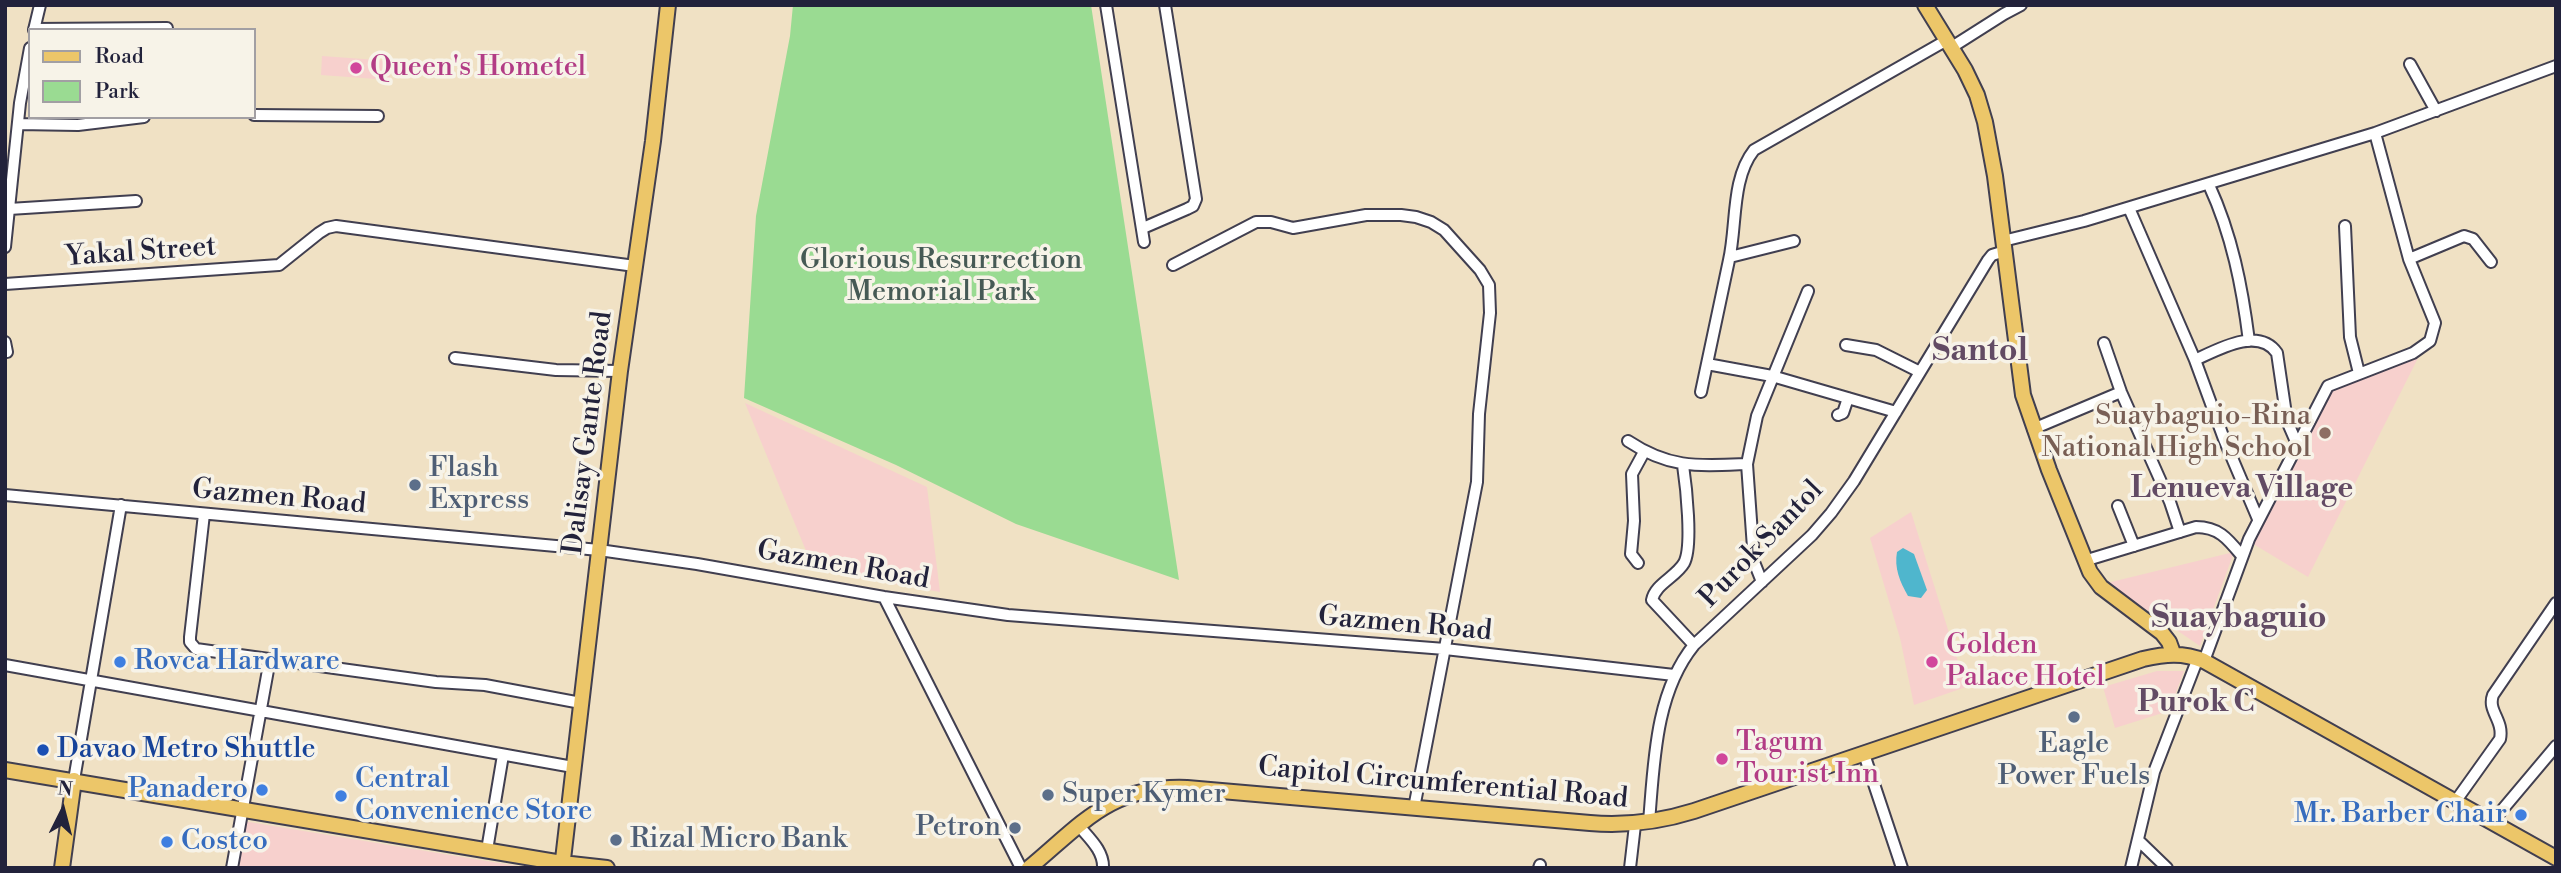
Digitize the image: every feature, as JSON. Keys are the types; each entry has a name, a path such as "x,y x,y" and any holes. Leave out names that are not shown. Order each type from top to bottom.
{"main road":[{"name":"Dalisay Gante Road","path":"562,865 620,371 653,141 668,5"},
{"path":"1925,5 1971,82 1983,115 2004,246 2020,379 2033,429 2084,561 2101,587 2162,632 2173,653"},
{"name":"Capitol Circumferential Road","path":"1029,868 1110,803 1153,788 1167,787 1590,824 1642,823 1694,811 2143,659 2173,653 2201,660 2556,858"},
{"path":"5,770 487,850 562,865 607,868"},
{"path":"62,868 74,780"}],"street":[{"path":"34,28 40,5"},
{"path":"1106,5 1144,242"},
{"path":"1143,228 1193,206 1196,199 1165,5"},
{"path":"1701,392 1730,257 1738,196 1745,165 1754,150 2021,5"},
{"path":"100,28 167,27"},
{"path":"5,247 18,124 28,61"},
{"path":"2410,64 2436,111"},
{"path":"2004,246 2375,133 2556,66"},
{"path":"256,115 378,117"},
{"path":"18,124 78,125 128,119"},
{"path":"2130,868 2154,772 2242,556 2258,519 2328,386 2420,350 2433,335 2435,323 2409,259 2375,133"},
{"path":"2209,185 2229,232 2242,290 2249,341"},
{"path":"9,209 136,201"},
{"path":"2129,208 2258,519"},
{"path":"1173,265 1256,222 1271,222 1293,228 1366,215 1391,214 1416,217 1437,226 1456,243 1487,279 1491,293 1479,414 1478,482 1414,808"},
{"name":"Yakal Street","path":"5,284 279,265 319,233 336,226 635,266"},
{"path":"2345,226 2350,337 2359,373"},
{"path":"2409,259 2464,236 2473,239 2491,261"},
{"path":"1730,257 1794,242"},
{"name":"Purok Santol","path":"1629,868 1642,823 1657,743 1674,675 1694,645 1827,519 1896,412 1987,260 2004,246"},
{"path":"1762,582 1754,562 1747,464 1755,423 1808,290"},
{"path":"2194,360 2235,343 2249,341 2271,345 2277,353 2287,421 2297,444"},
{"path":"2104,343 2121,392 2170,502 2180,532"},
{"path":"1846,345 1876,350 1920,372"},
{"path":"455,358 556,370 620,371"},
{"path":"1707,364 1772,376 1896,412"},
{"path":"2033,429 2121,392"},
{"path":"1838,415 1843,413 1848,398"},
{"path":"1628,441 1644,452 1683,465 1747,464"},
{"path":"1638,564 1631,554 1634,521 1632,474 1644,452"},
{"path":"1683,465 1687,502 1686,559 1679,570 1653,594 1652,600 1694,645"},
{"name":"Gazmen Road","path":"5,495 599,550 1008,615 1445,649 1674,675"},
{"path":"74,780 121,505"},
{"path":"2118,506 2134,547"},
{"path":"204,514 190,642 196,649 436,682 485,685 580,703"},
{"path":"2084,561 2196,527 2217,531 2227,537 2242,556"},
{"path":"884,597 1021,868"},
{"path":"2455,802 2500,738 2502,727 2491,705 2493,695 2556,603"},
{"path":"232,868 270,659"},
{"path":"5,665 573,767"},
{"path":"2492,822 2556,746"},
{"path":"1864,754 1902,868"},
{"path":"487,850 503,755"},
{"path":"1079,826 1098,849 1103,868"},
{"path":"2138,840 2167,868"}],"shaded area":[{"name":"Queen's Hometel","path":"322,56 391,61 390,80 321,75"},
{"path":"2419,356 2308,577 2250,542 2326,390 2343,381"},
{"path":"745,403 927,487 940,592 814,570"},
{"path":"1911,512 1966,687 1914,705 1900,638 1870,538"},
{"path":"2234,552 2200,646 2107,583"},
{"path":"2157,671 2184,671 2169,711 2115,728 2103,687"},
{"path":"243,821 529,868 235,868"}],"green space":[{"name":"Glorious Resurrection Memorial Park","path":"793,5 1091,5 1179,580 1016,524 896,465 744,398 756,216 790,36"}],"water":[{"path":"1903,548 1914,554 1927,590 1921,598 1908,596 1900,580 1896,558 1897,552"}],"place":[{"name":"Queen's Hometel","path":"356,68"},
{"name":"Suaybaguio-Rina National High School","path":"2325,433"},
{"name":"Flash Express","path":"415,485"},
{"name":"Rovca Hardware","path":"120,662"},
{"name":"Golden Palace Hotel","path":"1932,662"},
{"name":"Eagle Power Fuels","path":"2074,717"},
{"name":"Davao Metro Shuttle","path":"43,750"},
{"name":"Tagum Tourist Inn","path":"1722,759"},
{"name":"Panadero","path":"262,790"},
{"name":"Super Kymer","path":"1048,795"},
{"name":"Central Convenience Store","path":"341,796"},
{"name":"Mr. Barber Chair","path":"2521,815"},
{"name":"Petron","path":"1015,828"},
{"name":"Rizal Micro Bank","path":"616,840"},
{"name":"Costco","path":"167,842"}],"district":[{"name":"Santol","path":"1980,352"},
{"name":"Lenueva Village","path":"2242,490"},
{"name":"Suaybaguio","path":"2239,619"},
{"name":"Purok C","path":"2196,704"}]}
